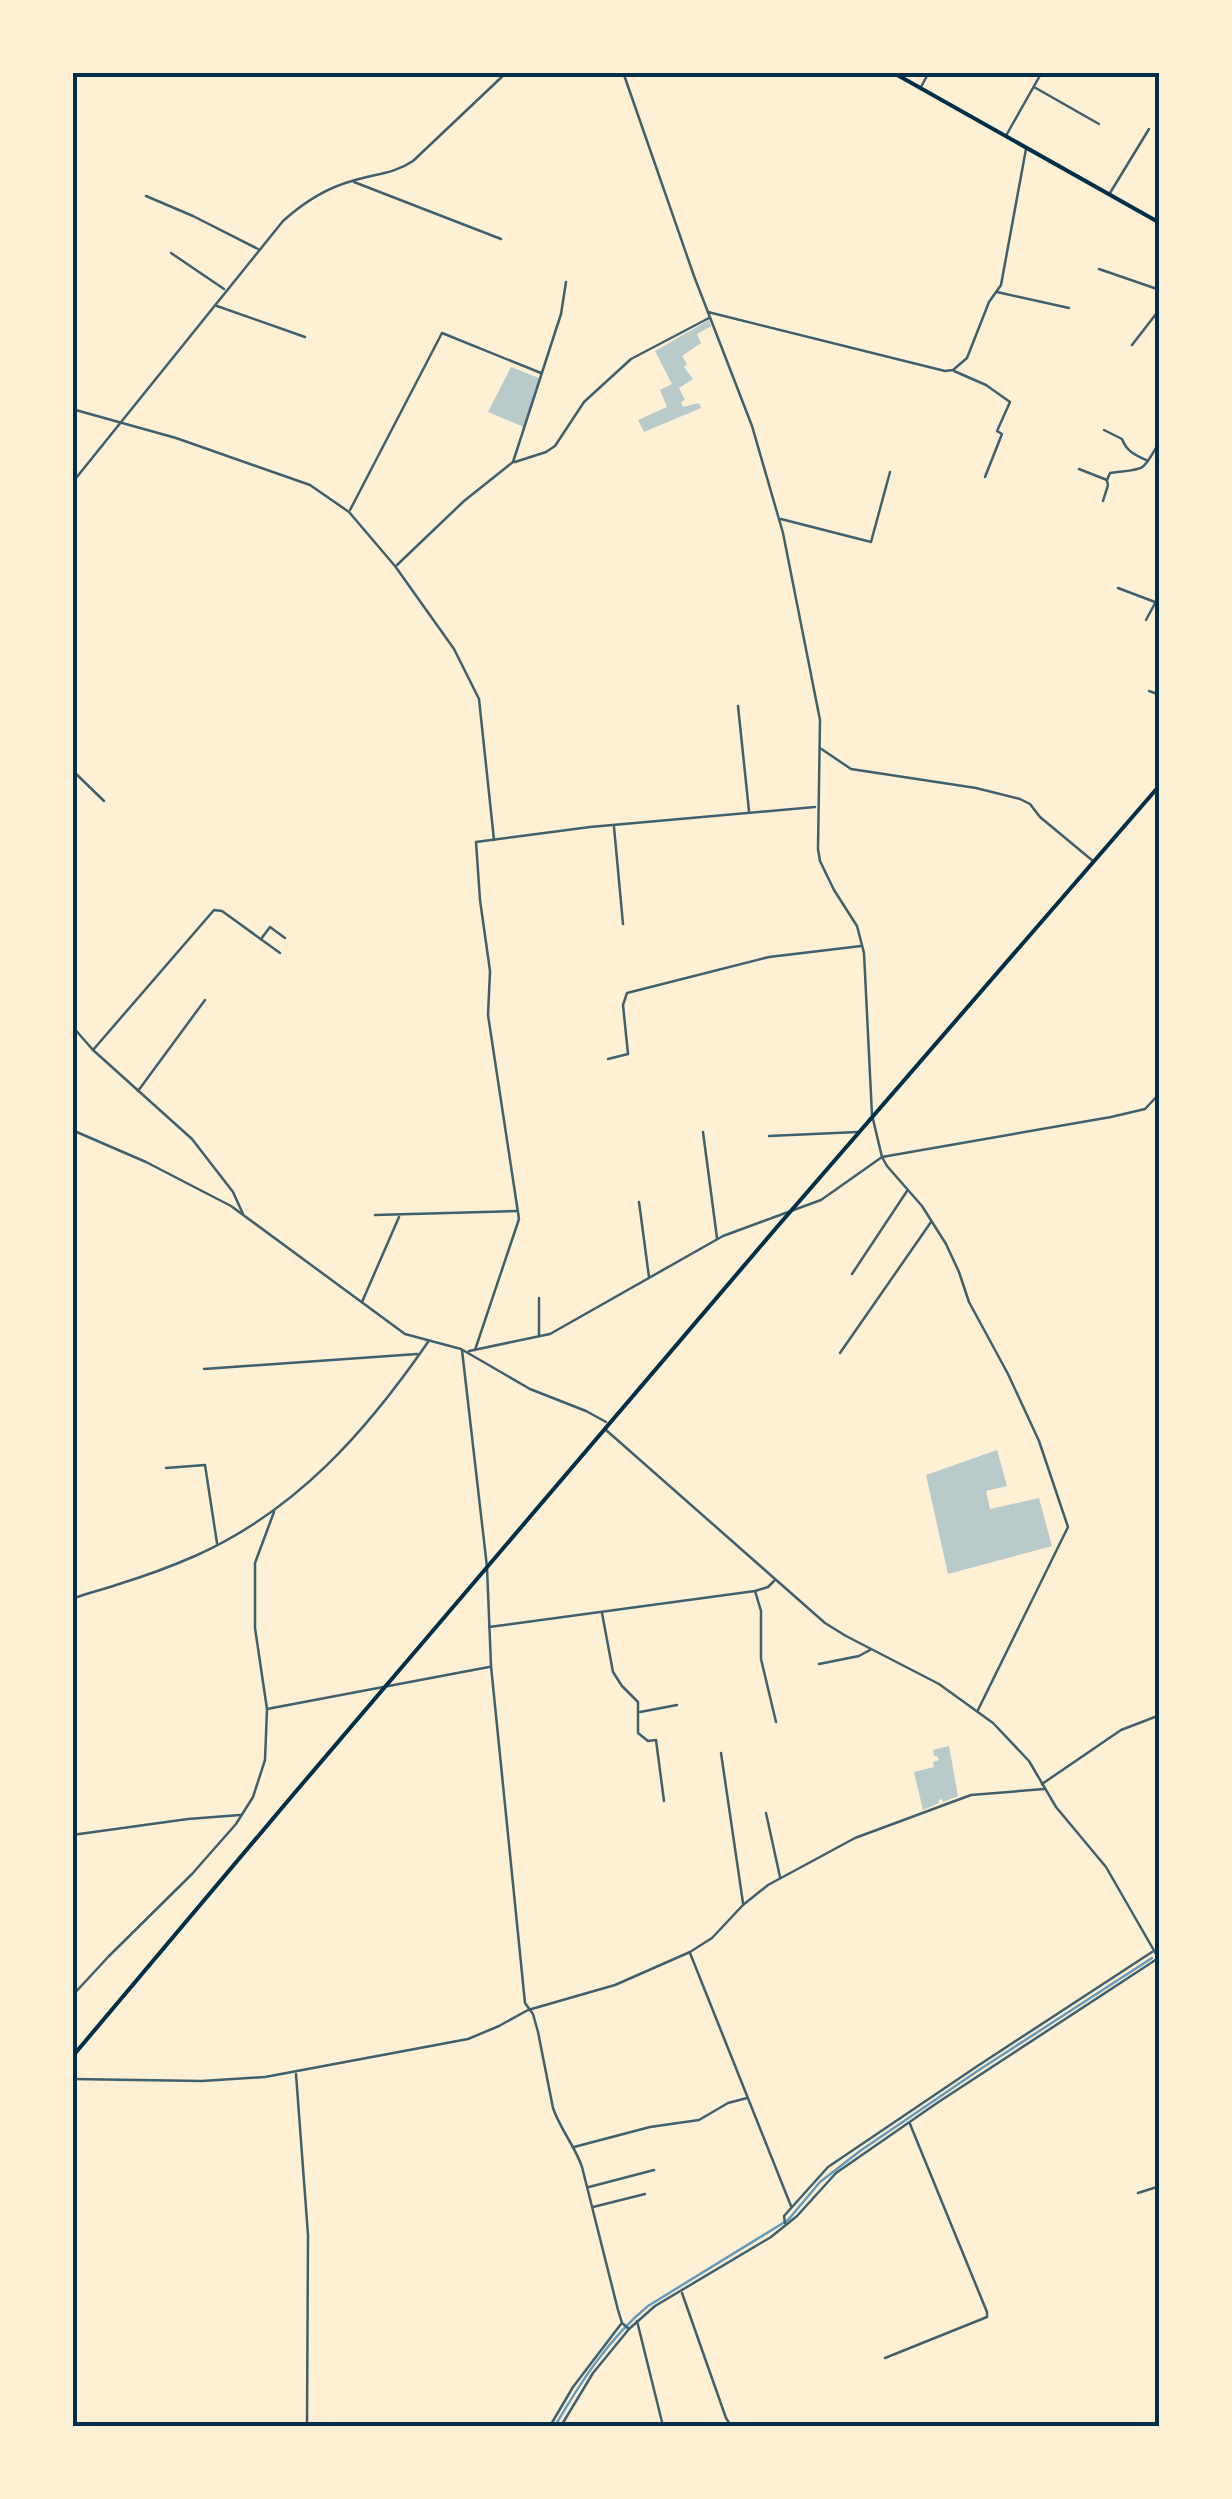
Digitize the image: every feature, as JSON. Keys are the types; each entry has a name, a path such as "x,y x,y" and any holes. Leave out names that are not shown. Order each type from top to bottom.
{"main road":[{"path":"892,72 1160,223"},
{"path":"72,2057 789,1212 1160,784"}],"street":[{"path":"72,482 283,221 322,193 412,162 507,72"},
{"path":"623,72 752,426 779,519 820,720 820,861 856,926 862,946 872,1115 882,1157 932,1220 959,1272 969,1302 1039,1441 1068,1527 978,1710"},
{"path":"920,88 929,72"},
{"path":"1006,136 1042,72"},
{"path":"1034,87 1098,124"},
{"path":"1110,194 1150,129"},
{"path":"953,370 972,350 980,322 1004,274 1027,147"},
{"path":"352,181 502,239"},
{"path":"146,196 259,250"},
{"path":"171,254 226,291"},
{"path":"1100,270 1160,290"},
{"path":"513,462 561,314 566,282"},
{"path":"996,292 1069,308"},
{"path":"214,306 305,338"},
{"path":"1132,345 1158,315 1160,306"},
{"path":"395,566 464,501 513,462 555,446 584,402 631,359 709,315 953,370 986,385 1010,402 997,431 1002,434 985,477"},
{"path":"349,512 442,333 542,373"},
{"path":"72,409 176,438 310,485 349,512 395,566 454,649 479,699 494,840"},
{"path":"1104,430 1149,461"},
{"path":"1103,502 1110,472 1139,469 1149,461 1160,441"},
{"path":"1080,469 1107,480"},
{"path":"779,519 872,542 890,472"},
{"path":"1118,588 1155,602"},
{"path":"1146,620 1160,594"},
{"path":"1149,691 1160,694"},
{"path":"738,706 749,813"},
{"path":"819,747 850,769 976,788 1020,799 1093,861"},
{"path":"72,770 104,801"},
{"path":"476,1350 519,1219 488,1015 490,972 476,842 817,807"},
{"path":"614,825 623,924"},
{"path":"93,1050 214,910 222,911 280,953"},
{"path":"261,939 270,928 285,938"},
{"path":"608,1059 628,1054 623,1005 627,994 770,957 862,946"},
{"path":"138,1090 205,1000"},
{"path":"72,1026 93,1050 192,1139 233,1192 243,1214"},
{"path":"467,1352 550,1334 718,1239 821,1200 882,1157 1111,1117 1145,1109 1160,1093"},
{"path":"72,1130 146,1162 243,1214 405,1334 461,1349 530,1389 586,1411 607,1426 825,1622 940,1684 978,1710 1029,1761 1062,1815 1106,1866 1159,1959 836,2173 785,2223 655,2306 637,2322 625,2326 572,2387 550,2426"},
{"path":"703,1132 718,1239"},
{"path":"769,1136 858,1132"},
{"path":"852,1274 908,1190"},
{"path":"638,1202 650,1278"},
{"path":"376,1215 518,1211"},
{"path":"362,1303 400,1214"},
{"path":"840,1353 932,1220"},
{"path":"539,1336 540,1298"},
{"path":"72,1599 196,1556 274,1512 335,1458 397,1386 428,1341"},
{"path":"461,1349 488,1567 491,1666 528,2010 538,2032 556,2119 582,2167 625,2326"},
{"path":"204,1369 420,1353"},
{"path":"166,1468 205,1464 217,1544"},
{"path":"72,1996 192,1874 242,1815 253,1796 265,1760 267,1710 255,1628 256,1563 274,1512"},
{"path":"490,1628 754,1591 768,1588 776,1580"},
{"path":"754,1591 761,1611 761,1659 776,1722"},
{"path":"602,1612 614,1672 638,1702 638,1733 648,1741 656,1740 664,1802"},
{"path":"818,1664 859,1656 872,1649"},
{"path":"267,1710 491,1666"},
{"path":"639,1712 678,1705"},
{"path":"72,2079 220,2080 296,2072 468,2039 528,2010 614,1985 690,1952 712,1938 752,1896 856,1838 960,1798 1044,1786 1121,1730 1160,1715"},
{"path":"720,1754 743,1905"},
{"path":"766,1813 780,1878"},
{"path":"72,1835 242,1815"},
{"path":"690,1952 792,2207"},
{"path":"785,2223 784,2216 828,2167 1154,1952"},
{"path":"296,2072 308,2235 307,2426"},
{"path":"574,2147 699,2120 748,2098"},
{"path":"885,2358 984,2320 988,2312 909,2123"},
{"path":"587,2188 654,2170"},
{"path":"1138,2193 1160,2186"},
{"path":"592,2207 645,2194"},
{"path":"682,2291 732,2426"},
{"path":"637,2322 664,2426"},
{"path":"560,2426 625,2326"}],"shaded area":[{"path":"709,320 711,326 697,334 701,343 682,356 693,379 679,388 685,400 681,402 683,407 699,403 701,408 644,432 638,420 667,407 660,390 672,384 655,351"},
{"path":"511,367 539,378 524,427 488,412"},
{"path":"997,1450 1007,1486 986,1491 990,1509 1039,1498 1052,1546 948,1574 926,1475"},
{"path":"949,1746 958,1796 939,1800 923,1810 914,1772 934,1767 933,1762 939,1760 933,1750"}],"waterway":[{"path":"555,2426 596,2362 648,2306 788,2220 820,2182 860,2151 1152,1958"}]}
